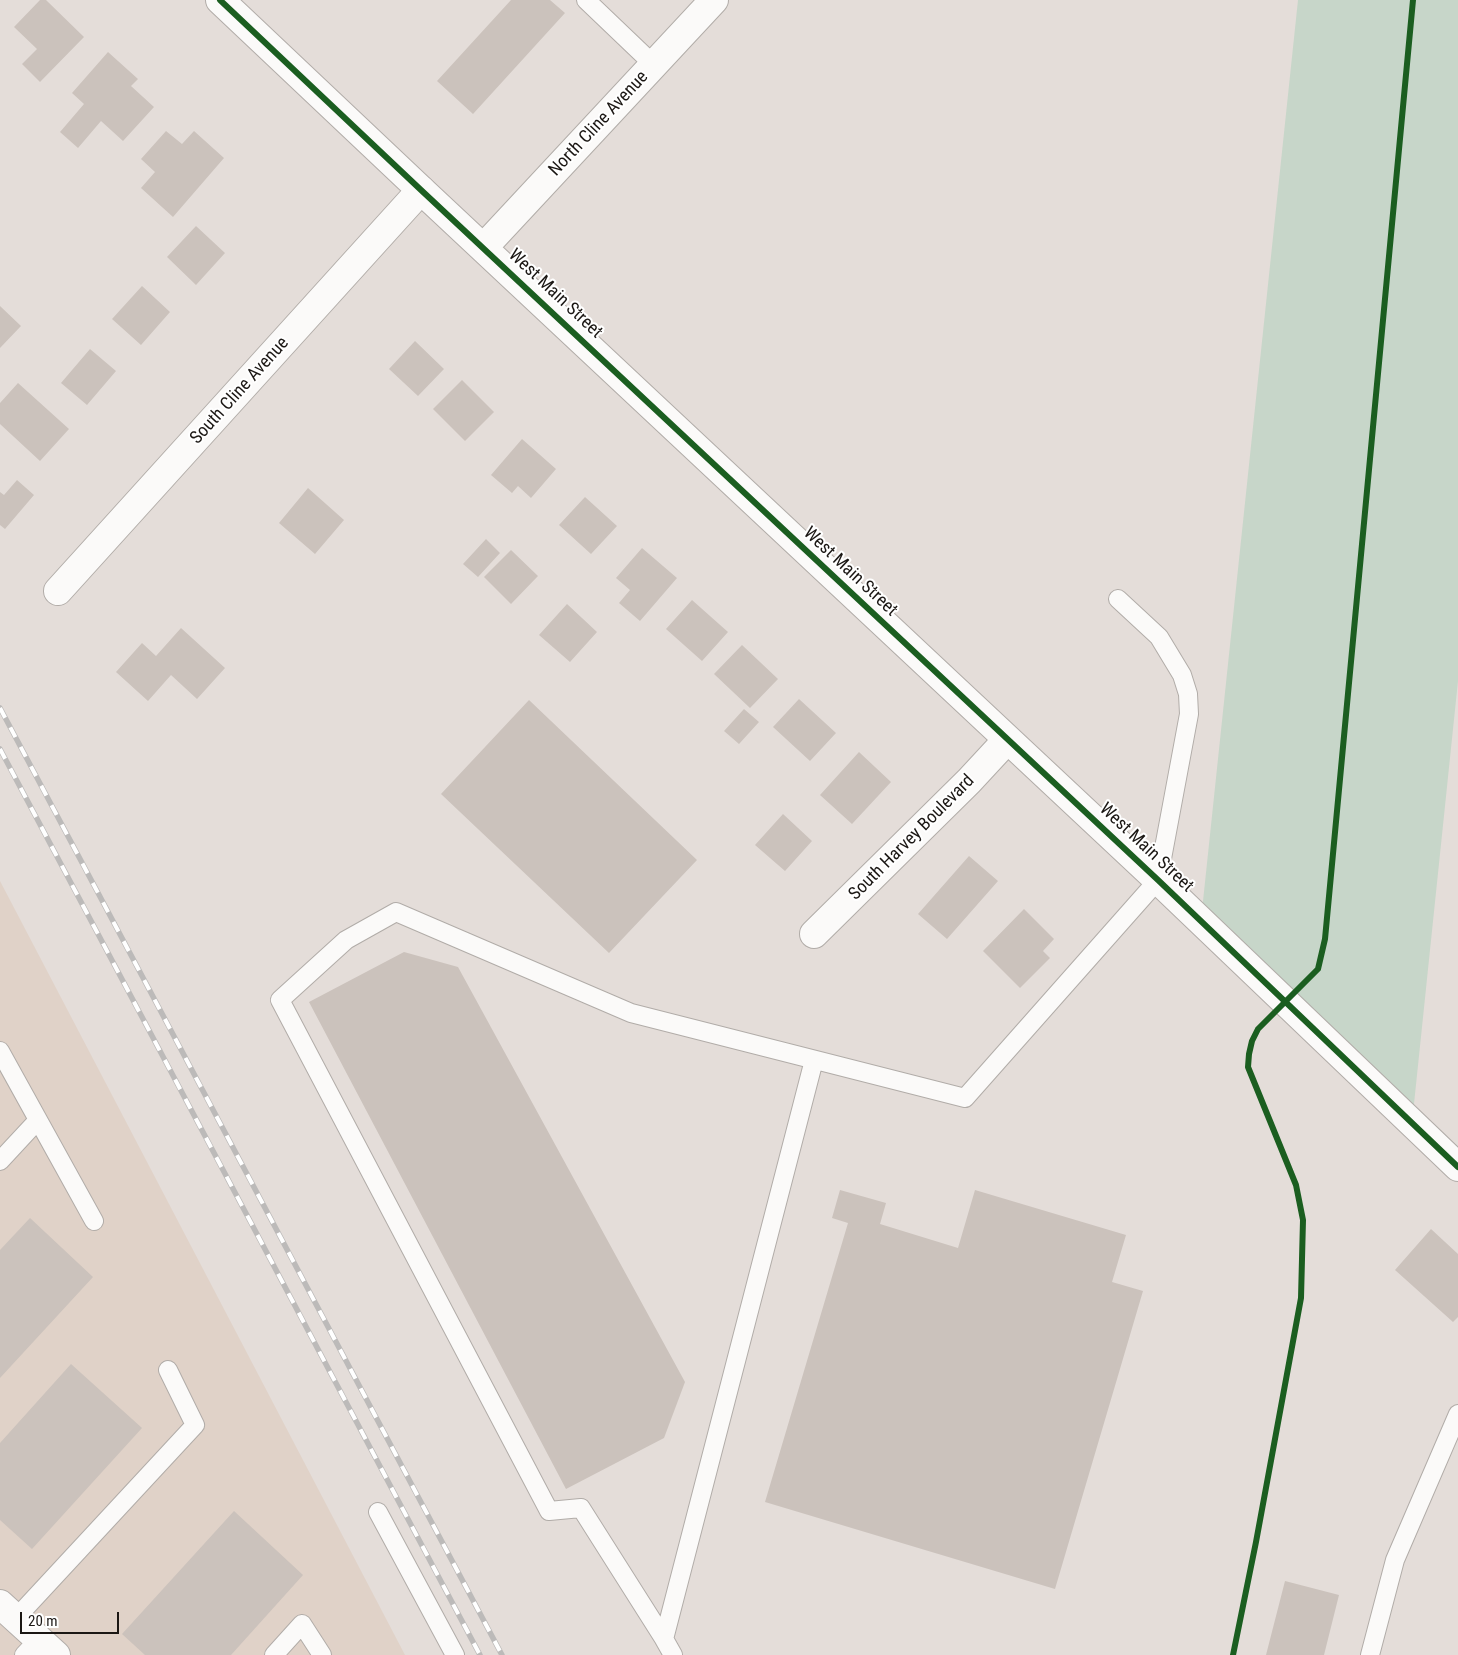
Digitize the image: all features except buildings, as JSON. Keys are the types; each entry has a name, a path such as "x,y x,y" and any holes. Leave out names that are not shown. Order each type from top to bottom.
{"street":[{"name":"West Main Street","path":"220,0 1158,880 1458,1167"},
{"name":"North Cline Avenue","path":"484,247 714,0"},
{"name":"South Cline Avenue","path":"58,591 421,190"},
{"name":"South Harvey Boulevard","path":"814,934 969,781 1007,740"},
{"path":"8,1611 40,1650"}],"lane":[{"path":"586,0 654,65"},
{"path":"673,1655 581,1508 549,1512 280,1000 346,940 396,912 631,1013 965,1098 1158,880 1189,714 1188,694 1182,675 1159,637 1118,599"},
{"path":"0,1051 94,1221"},
{"path":"664,1638 814,1060"},
{"path":"0,1161 38,1120"},
{"path":"8,1611 195,1425 168,1370"},
{"path":"1370,1655 1395,1560 1458,1414"},
{"path":"378,1512 455,1655"},
{"path":"274,1655 302,1624 322,1655"}],"shaded area":[{"path":"0,881 405,1655 0,1655"}],"green space":[{"path":"1298,0 1458,0 1458,681 1412,1123 1201,920"}],"railway":[{"path":"0,708 502,1655"},
{"path":"0,749 480,1655"}],"cycle path":[{"path":"220,0 1158,880 1458,1167"},
{"path":"1233,1655 1301,1298 1303,1220 1296,1185 1248,1067 1249,1054 1252,1041 1258,1029 1318,969 1325,939 1413,0"}]}
